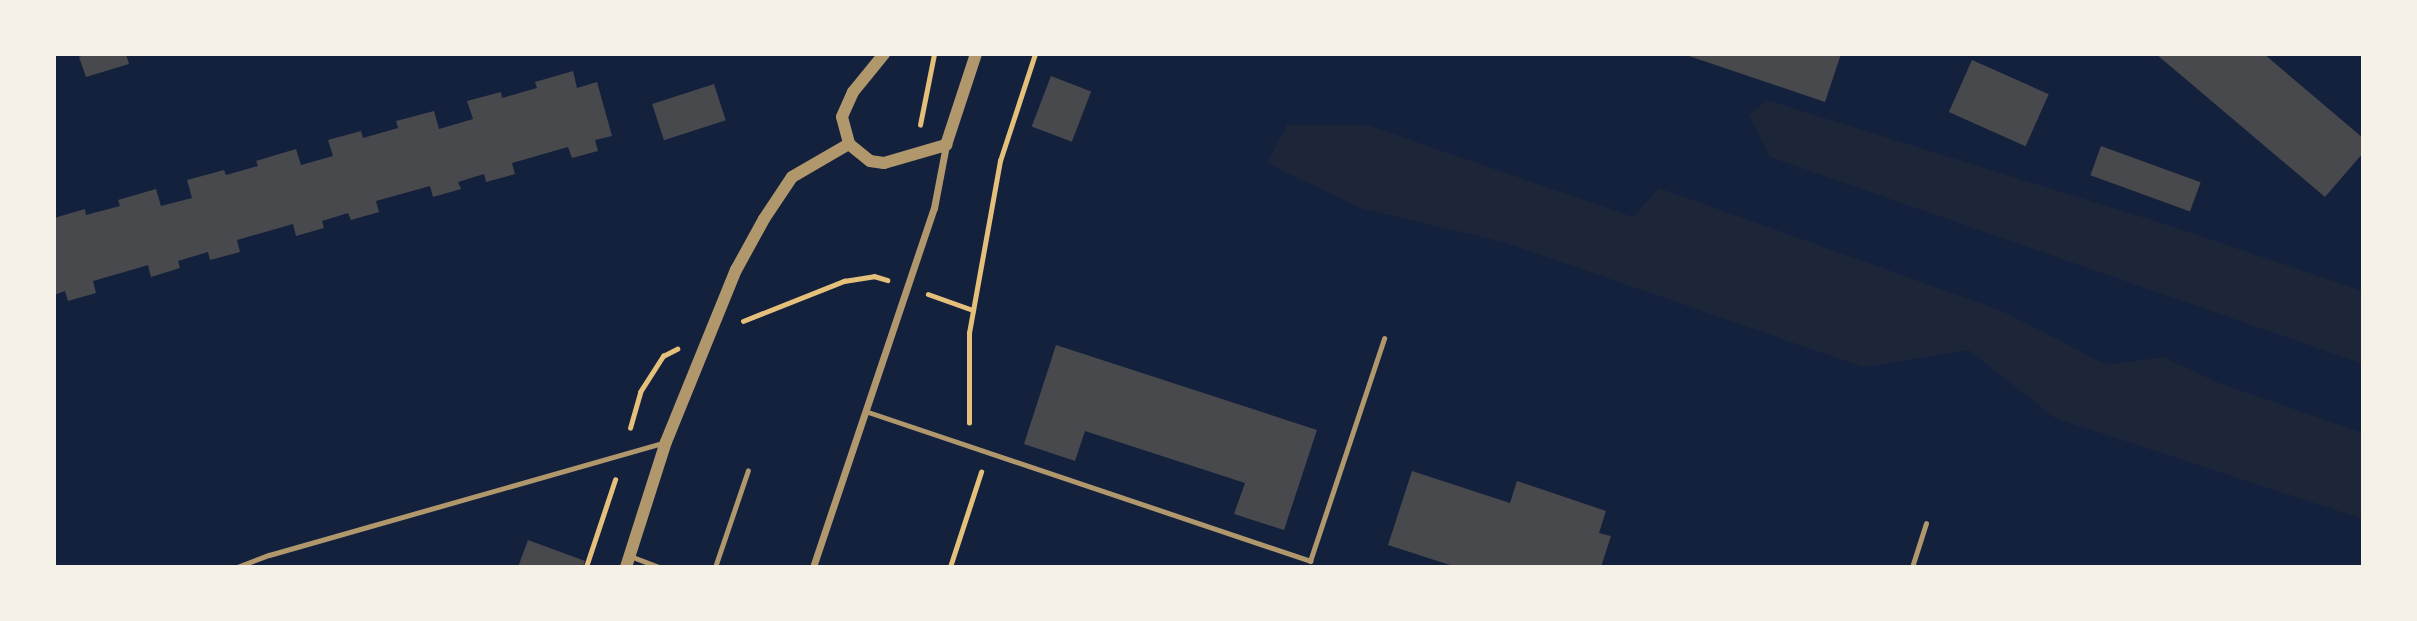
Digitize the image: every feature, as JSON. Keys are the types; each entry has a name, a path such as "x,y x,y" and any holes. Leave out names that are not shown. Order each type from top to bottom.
{"street":[{"path":"884,54 845,104 844,131 849,144 870,161 884,163 946,145"},
{"path":"813,567 934,208 946,145 976,54"},
{"path":"628,561 666,442 706,335 747,249 792,177 849,144"}],"lane":[{"path":"865,411 1309,564 1384,338"},
{"path":"237,567 269,555 666,442"},
{"path":"715,567 748,470"},
{"path":"1912,567 1926,523"},
{"path":"628,561 659,567"}],"path":[{"path":"914,156 934,54"},
{"path":"969,445 969,333 1000,161 1035,54"},
{"path":"586,567 640,392 663,356 706,335 844,281 874,276 973,310"},
{"path":"950,567 988,452"}],"shaded area":[{"path":"1767,100 2164,224 2363,291 2363,364 1770,157 1749,115"},
{"path":"1287,125 1367,125 1633,217 1659,188 2002,311 2107,365 2163,357 2219,383 2363,433 2363,519 2055,418 1969,350 1863,367 1504,242 1360,208 1267,163"}],"building":[{"path":"87,54 126,54 129,64 86,77 79,57"},
{"path":"1683,54 1841,54 1825,102"},
{"path":"2156,54 2264,54 2363,138 2363,153 2325,197"},
{"path":"1972,60 2049,94 2026,146 1949,112"},
{"path":"573,71 577,88 597,82 612,136 595,140 598,151 572,158 568,147 512,163 515,174 486,182 484,174 458,182 461,189 433,197 430,186 376,201 379,212 351,220 348,213 322,221 324,228 296,236 293,224 237,240 240,252 210,260 208,252 178,261 180,268 151,277 148,265 93,281 96,293 68,301 65,291 54,295 54,218 85,209 86,215 120,206 118,200 156,189 161,206 192,198 187,180 224,170 226,175 258,166 256,161 296,149 301,165 333,156 328,140 361,131 363,138 398,128 396,121 434,111 439,129 473,119 467,101 501,92 502,98 537,88 535,82"},
{"path":"1051,76 1091,91 1072,142 1032,126"},
{"path":"714,84 726,120 664,140 652,104"},
{"path":"2101,146 2201,182 2190,211 2090,175"},
{"path":"1056,345 1317,430 1284,530 1234,514 1245,483 1085,431 1075,461 1024,444"},
{"path":"1412,471 1510,503 1517,481 1606,511 1599,533 1611,536 1601,567 1456,567 1388,545"},
{"path":"528,540 585,561 583,567 518,567"}]}
